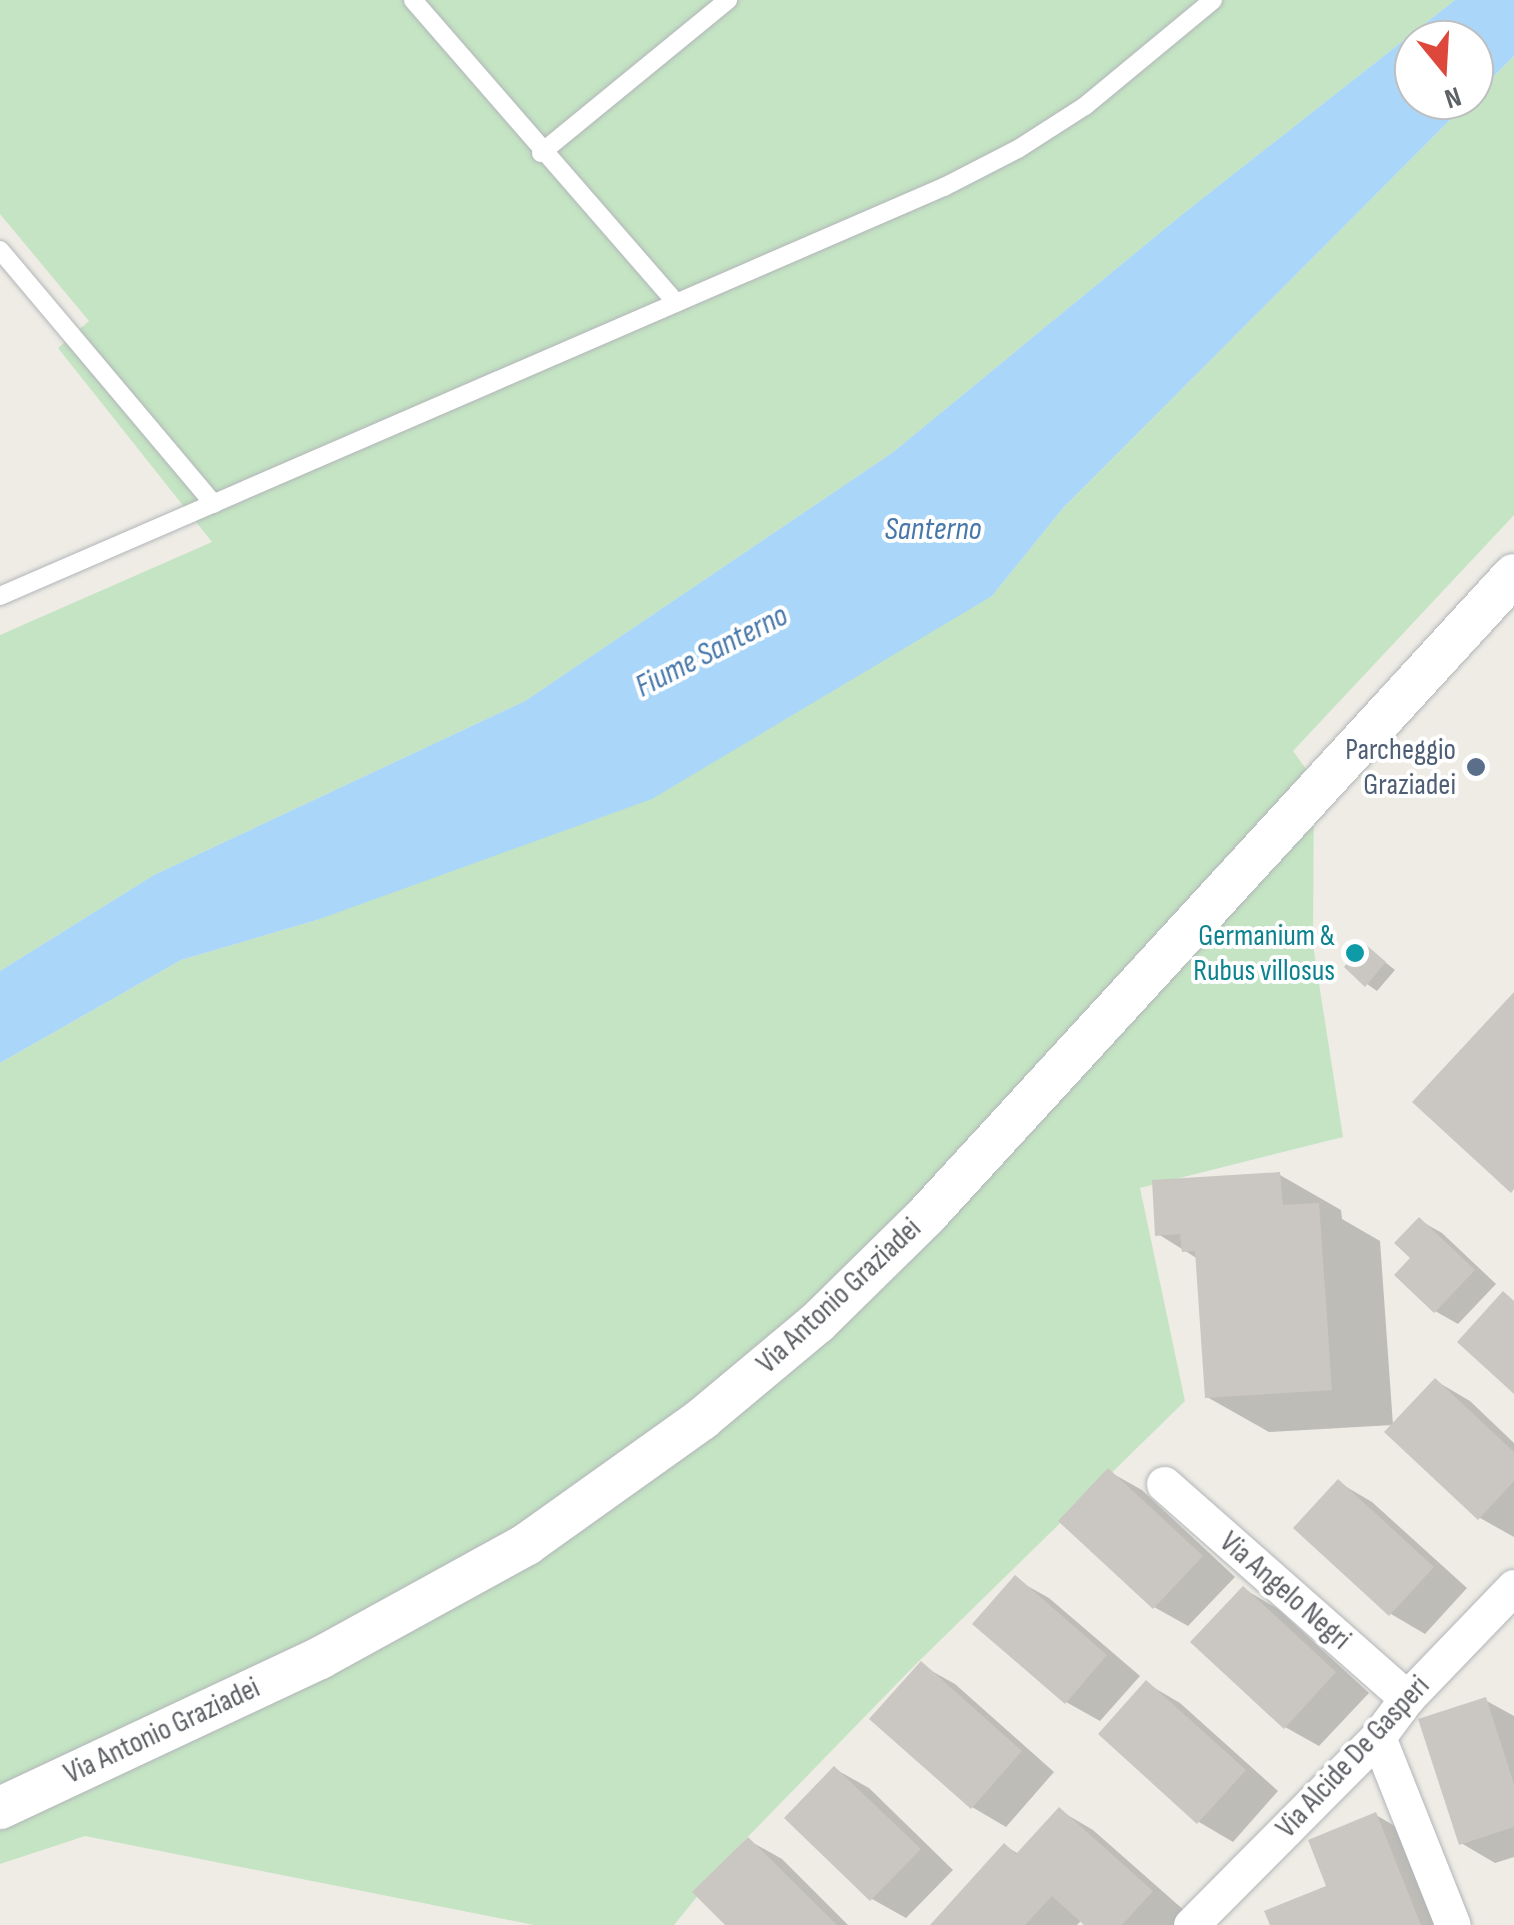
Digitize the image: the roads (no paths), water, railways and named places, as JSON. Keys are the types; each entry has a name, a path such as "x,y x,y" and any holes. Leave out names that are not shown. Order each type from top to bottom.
{"street":[{"name":"Via Antonio Graziadei","path":"0,1808 320,1658 510,1553 614,1486 716,1407 818,1323 926,1217 1514,575"},
{"name":"Via Angelo Negri","path":"1164,1484 1407,1698"},
{"name":"Via Alcide De Gasperi","path":"1191,1925 1378,1737 1407,1698 1514,1587"},
{"path":"1378,1737 1454,1925"}],"lane":[{"path":"413,0 676,303"},
{"path":"541,152 728,0"},
{"path":"0,596 944,187 1018,150 1085,106 1213,0"},
{"path":"0,250 214,504"}],"water":[{"name":"Santerno","path":"1455,0 1514,0 1514,56 1494,76 1494,20 1430,20"},
{"name":"Santerno","path":"1394,48 1394,120 1450,120 1063,508 992,596 652,799 317,920 181,960 0,1063 0,971 154,875 525,701 892,453 1184,213"}],"place":[{"name":"Parcheggio Graziadei","path":"1476,767"},
{"name":"Germanium & Rubus villosus","path":"1355,953"}],"water label":[{"name":"Fiume Santerno","path":"712,652"}]}
